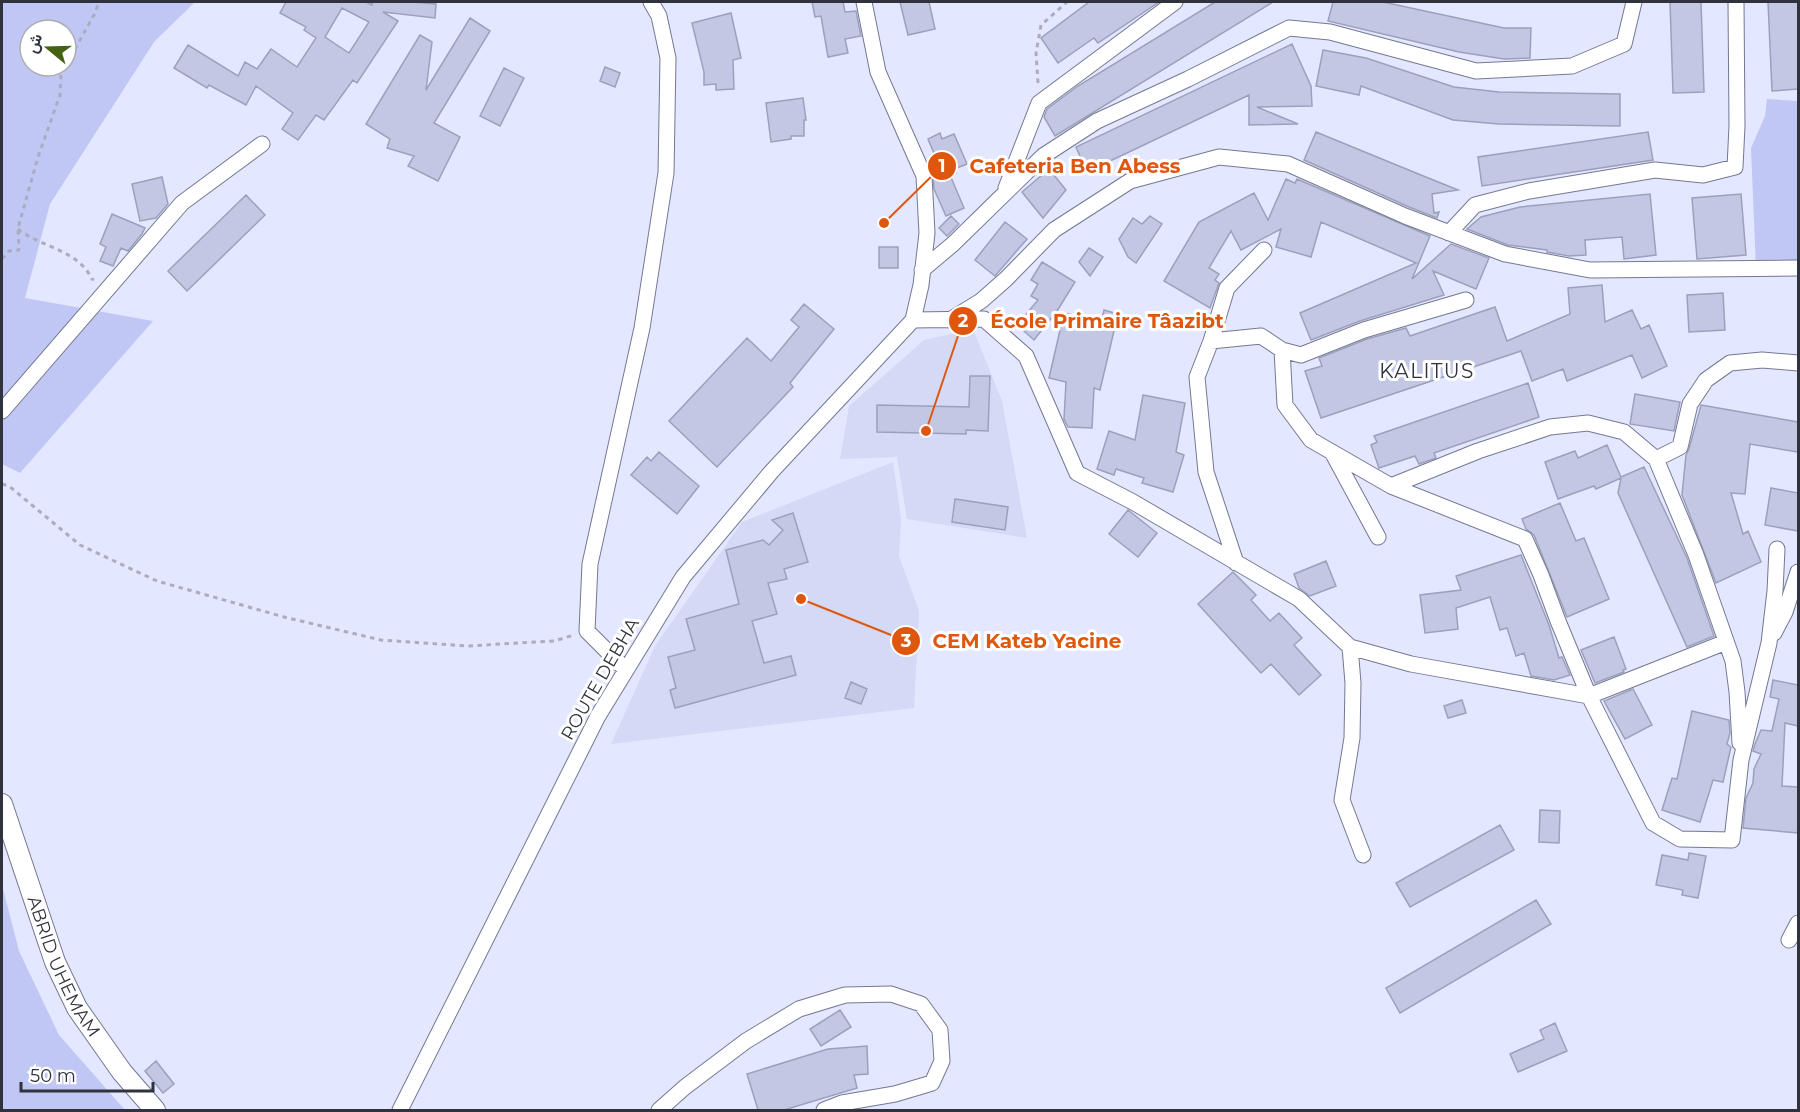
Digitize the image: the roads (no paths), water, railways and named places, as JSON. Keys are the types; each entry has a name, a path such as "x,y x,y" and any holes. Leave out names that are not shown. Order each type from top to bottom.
{"street":[{"path":"626,670 587,631 590,564 642,328 666,174 668,58 659,16 651,2"},
{"path":"864,2 878,72 924,176 927,233 913,320 984,319 1026,356 1077,472 1133,501 1299,599 1350,648 1411,664 1589,696 1726,642"},
{"path":"1004,193 1039,103 1175,2"},
{"path":"922,270 953,244 1043,156 1097,121 1188,79 1289,28 1330,32 1476,71 1572,66 1624,44 1634,2"},
{"path":"1449,233 1475,205 1529,191 1655,170 1703,176 1735,167 1736,2"},
{"path":"2,411 182,203 262,144"},
{"path":"950,320 981,301 1054,230 1130,181 1219,157 1288,164 1405,216 1505,254 1590,270 1798,268"},
{"path":"1236,563 1206,472 1197,377 1227,288 1263,250"},
{"path":"1211,341 1261,336 1282,350 1301,356 1364,330 1466,300"},
{"name":"ROUTE DEBHA","path":"400,1110 593,726 683,577 772,471 913,320"},
{"path":"1282,350 1285,405 1311,440 1391,486 1525,539 1589,696 1653,823 1680,839 1732,840 1741,760 1769,643 1778,549"},
{"path":"1656,459 1680,447 1690,404 1706,380 1730,363 1762,360 1798,363"},
{"path":"1391,486 1478,451 1550,427 1588,423 1624,432 1656,459 1696,555 1733,661 1741,760"},
{"path":"1332,452 1378,537"},
{"path":"1769,643 1785,612 1798,572"},
{"path":"1350,648 1353,683 1352,738 1342,800 1363,855"},
{"name":"ABRID UHEMAM","path":"2,804 55,962 77,1008 122,1072 155,1110"},
{"path":"1789,940 1798,923"},
{"path":"659,1110 746,1041 799,1009 845,995 891,994 921,1004 940,1030 942,1061 932,1083 895,1094 842,1103 824,1110"}],"place":[{"name":"Cafeteria Ben Abess","path":"884,223"},
{"name":"École Primaire Tâazibt","path":"926,431"},
{"name":"CEM Kateb Yacine","path":"801,599"}],"district":[{"name":"KALITUS","path":"1427,371"}]}
